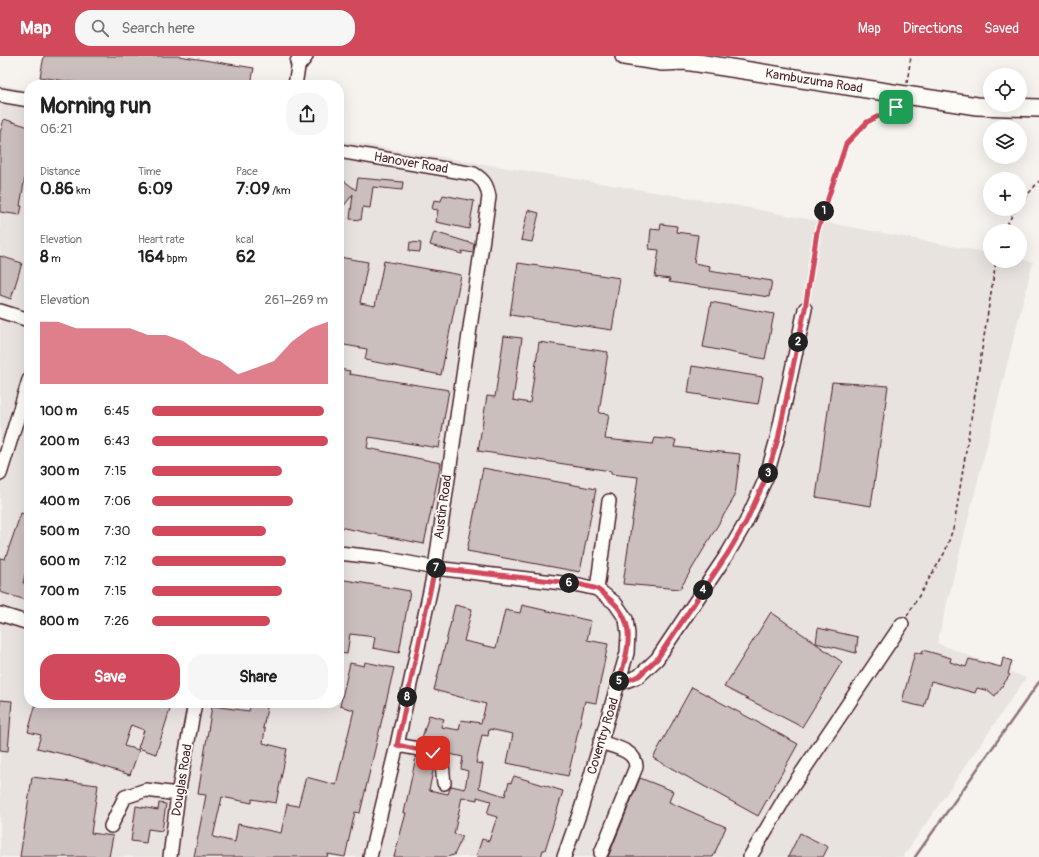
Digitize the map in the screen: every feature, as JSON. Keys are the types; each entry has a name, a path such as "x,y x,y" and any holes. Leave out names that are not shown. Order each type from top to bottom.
{"main road":[{"name":"Kambuzuma Road","path":"624,56 663,62 678,58 977,106 1039,108"}],"street":[{"path":"291,80 299,58"},
{"path":"296,80 299,58"},
{"path":"0,95 24,99"},
{"name":"Hanover Road","path":"344,152 474,174 482,179"},
{"name":"Austin Road","path":"370,857 397,745 435,568 488,197 487,186 482,179"},
{"name":"Coventry Road","path":"564,857 582,809 600,742 618,684 639,676 657,659 728,553 746,522 766,478 778,439 805,309"},
{"path":"0,311 24,318"},
{"path":"0,474 24,396"},
{"path":"597,589 609,500"},
{"path":"344,554 383,558 435,568 579,584 597,589 615,603 626,619 628,634 627,653 618,684"},
{"path":"0,614 24,621"},
{"path":"750,857 786,796 902,624"},
{"name":"Douglas Road","path":"170,857 178,794 194,708"},
{"path":"600,742 629,752 634,757 636,762 636,768 601,853"},
{"path":"397,745 433,753 438,757 441,763 444,783"},
{"path":"111,826 124,797 146,790 178,794"}],"path":[{"path":"805,309 817,232 846,144 867,122 896,107 905,94 911,56"},
{"path":"1027,196 1039,181"},
{"path":"902,624 945,552 954,526 995,268"}],"shaded area":[{"path":"0,85 24,89 24,708 344,708 344,141 728,204 983,252 983,268 1027,268 1027,261 1033,262 937,643 1026,678 903,857 0,857"}],"building":[{"path":"44,56 179,56 254,68 252,80 59,80 40,77"},
{"path":"4,119 24,125 24,182 20,215 0,212 0,133"},
{"path":"358,178 403,182 402,190 373,187 370,208 363,207 361,220 350,219 353,194 344,206 344,181 356,190"},
{"path":"443,195 474,201 469,229 436,222 438,210 432,209 434,200 441,201"},
{"path":"528,210 539,213 532,242 521,240"},
{"path":"661,224 677,226 676,232 698,235 694,263 710,266 709,271 772,281 769,297 669,282 670,279 655,277 659,250 649,249 651,229 660,230"},
{"path":"434,232 474,244 473,253 462,251 462,254 430,245"},
{"path":"410,242 421,243 420,252 409,251"},
{"path":"0,256 22,263 11,299 0,295"},
{"path":"344,258 368,262 360,303 375,306 384,261 461,275 441,375 365,360 367,349 344,345"},
{"path":"518,263 620,278 612,330 510,315"},
{"path":"711,302 774,314 765,359 703,347"},
{"path":"504,336 522,338 513,400 530,403 539,342 608,352 599,413 609,414 605,439 653,444 655,438 676,440 674,447 740,454 735,496 680,589 623,584 638,477 611,474 611,471 478,451 487,396 495,397"},
{"path":"692,366 763,377 758,404 688,393"},
{"path":"344,370 350,371 349,374 449,390 439,448 369,437 367,448 441,463 424,544 344,528"},
{"path":"832,382 888,386 871,506 816,497"},
{"path":"483,468 596,489 580,572 467,551"},
{"path":"21,513 24,514 24,599 0,592 0,558 5,559"},
{"path":"344,580 410,591 399,653 373,648 375,637 350,634 347,654 344,654"},
{"path":"455,605 472,609 464,641 496,648 505,610 520,613 522,605 591,621 587,640 608,644 596,703 585,701 568,776 507,763 513,734 489,729 488,736 482,735 476,763 483,764 479,788 505,796 509,782 511,783 514,776 563,791 545,850 543,850 541,857 476,857 482,839 489,841 497,817 487,814 491,801 477,797 477,800 462,797 454,834 463,836 454,855 446,857 394,857 406,813 404,813 416,757 430,762 434,767 429,790 448,794 451,786 465,789 468,771 461,769 463,757 445,753 433,745 421,741 429,715 444,719 441,727 459,730 461,720 481,723 486,704 434,690"},
{"path":"771,612 842,662 802,727 724,687"},
{"path":"818,628 858,637 856,653 816,643"},
{"path":"923,650 951,658 950,662 966,667 969,659 1001,667 1003,658 1012,661 1008,674 1010,675 995,696 989,691 977,688 975,693 931,681 924,707 902,702 915,652 922,654"},
{"path":"365,662 394,668 360,813 355,812 345,857 328,854 327,857 194,857 206,795 198,794 212,708 227,708 249,711 250,708 267,708 263,728 265,729 263,743 287,749 276,803 252,799 252,803 222,797 213,837 235,842 238,824 281,833 287,804 298,806 306,777 336,785 354,710 344,707 344,689 350,663 364,666"},
{"path":"692,687 798,744 758,816 653,758"},
{"path":"0,700 12,701 8,751 0,750"},
{"path":"35,708 170,708 156,754 138,748 144,730 131,725 124,746 139,750 130,775 63,754 37,748 41,735 28,732"},
{"path":"32,777 98,785 91,833 113,836 109,857 20,857"},
{"path":"640,778 673,791 669,802 726,827 713,857 608,857"},
{"path":"159,803 166,804 162,831 148,829 146,843 131,841 136,806 158,810"},
{"path":"800,833 828,847 823,857 788,857"}],"waterway":[{"path":"915,857 1039,682"}],"route":[{"path":"433,753 397,745 435,568 579,584 597,589 615,603 626,619 628,634 627,653 618,684 639,676 657,659 728,553 746,522 766,478 778,439 805,309 817,232 846,144 867,122 896,107"}]}
